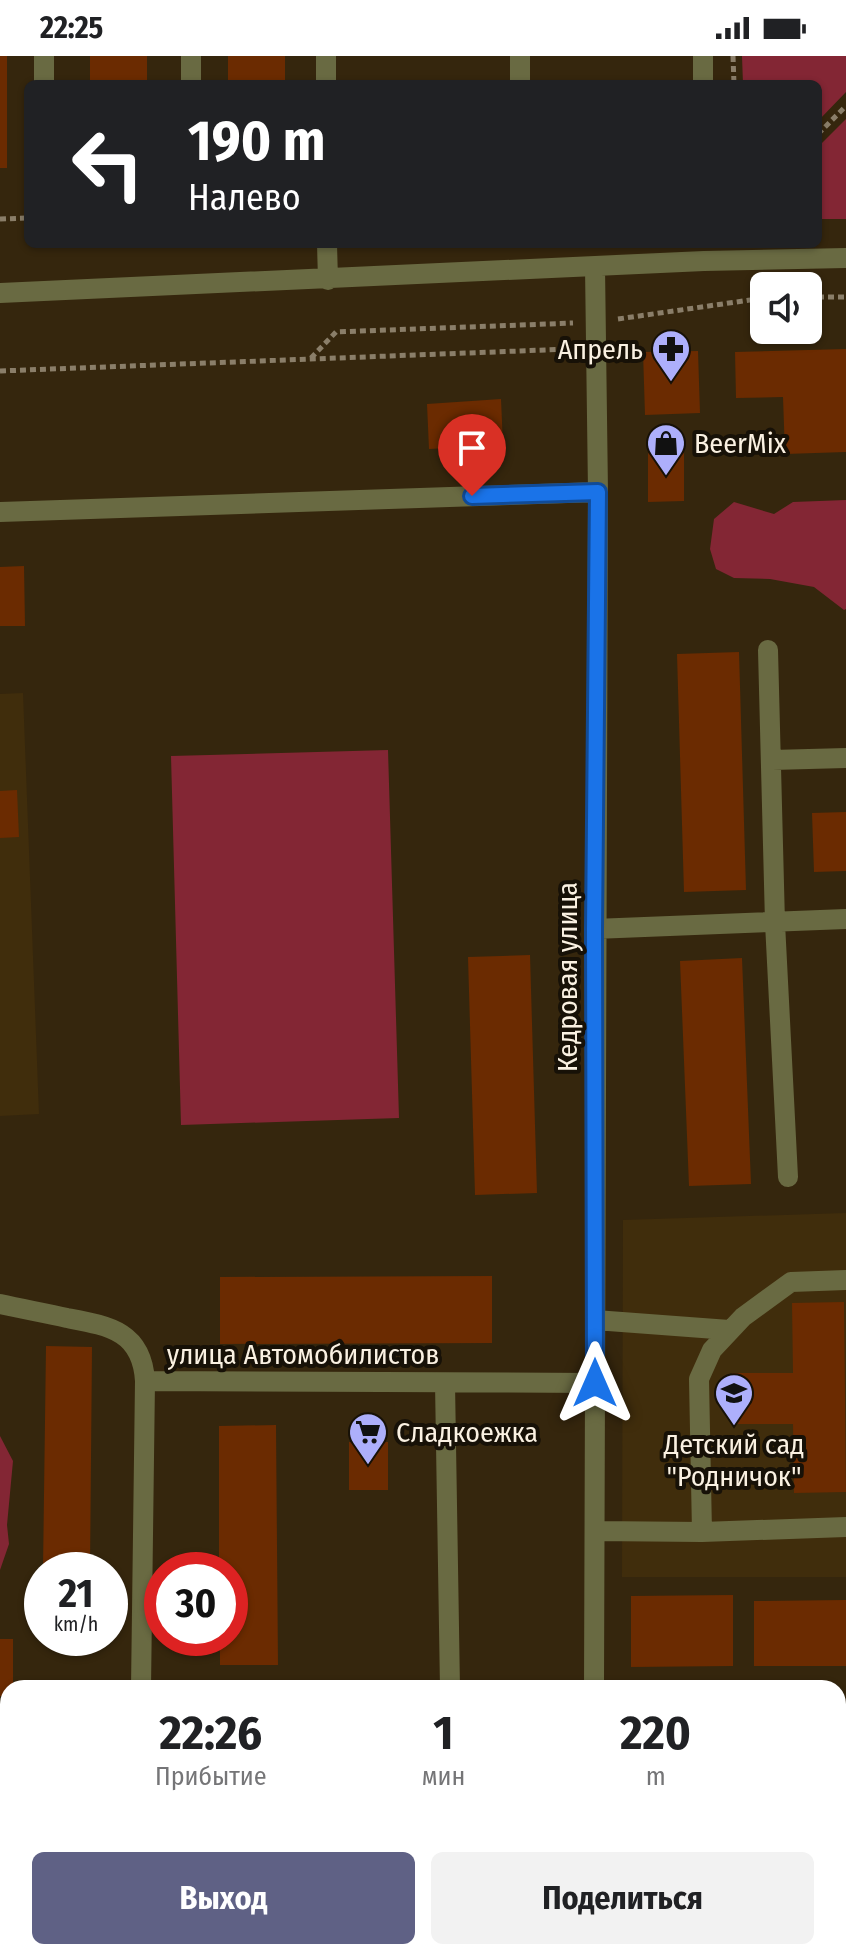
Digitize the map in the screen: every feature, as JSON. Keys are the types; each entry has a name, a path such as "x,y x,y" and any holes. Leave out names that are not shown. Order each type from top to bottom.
{"street":[{"path":"44,56 44,80"},
{"path":"191,56 191,80"},
{"path":"326,56 326,80"},
{"path":"520,56 520,80"},
{"path":"703,56 703,80"},
{"path":"327,248 328,280"},
{"path":"0,293 595,267 704,253 846,258"},
{"name":"Кедровая улица","path":"594,1680 594,929 598,492 595,267"},
{"path":"0,512 598,492"},
{"path":"768,650 775,923 788,1177"},
{"path":"772,760 846,758"},
{"path":"594,929 846,919"},
{"path":"702,1532 699,1379 712,1350 729,1330 791,1282 846,1280"},
{"name":"улица Автомобилистов","path":"0,1304 104,1325 124,1335 136,1347 144,1365 145,1381 595,1383"},
{"path":"595,1320 729,1330"},
{"path":"141,1680 145,1381"},
{"path":"445,1383 450,1680"},
{"path":"595,1531 702,1532 846,1527"}],"path":[{"path":"733,56 734,80"},
{"path":"822,130 846,106"},
{"path":"0,219 24,218"},
{"path":"822,297 846,297"},
{"path":"617,319 750,300"},
{"path":"310,359 336,332 573,323"},
{"path":"0,371 596,348"}],"shaded area":[{"path":"742,56 846,56 846,92 822,117 822,80 743,80"},
{"path":"846,119 846,219 822,219 822,143"},
{"path":"846,500 846,609 814,587 770,579 734,578 716,569 710,549 714,519 734,502 774,514 793,502"},
{"path":"23,693 39,1114 0,1116 0,694"},
{"path":"388,750 399,1118 181,1125 171,756"},
{"name":"Детский сад \"Родничок\"","path":"846,1213 846,1577 622,1577 623,1220"},
{"path":"0,1436 13,1461 7,1525 9,1544 0,1570"}],"building":[{"path":"0,56 7,56 7,168 0,168"},
{"path":"90,56 147,56 147,80 90,80"},
{"path":"228,56 285,56 285,80 228,80"},
{"path":"846,349 846,452 785,454 783,397 736,398 735,352"},
{"name":"Апрель","path":"698,351 700,413 645,415 643,352"},
{"path":"501,399 503,445 429,449 427,404"},
{"name":"BeerMix","path":"648,452 684,452 684,501 648,502"},
{"path":"24,566 25,626 0,626 0,567"},
{"path":"739,652 746,890 684,892 677,654"},
{"path":"17,790 19,837 0,838 0,791"},
{"path":"846,812 846,871 814,872 812,813"},
{"path":"530,955 537,1193 475,1195 468,957"},
{"path":"742,958 751,1184 689,1186 680,961"},
{"path":"492,1276 492,1343 220,1344 220,1277"},
{"path":"844,1302 846,1492 794,1493 793,1424 732,1424 732,1373 793,1373 792,1303"},
{"path":"46,1346 92,1347 90,1552 43,1552"},
{"path":"276,1425 278,1665 220,1665 220,1656 248,1656 248,1552 219,1552 219,1426"},
{"name":"Сладкоежка","path":"349,1442 388,1442 388,1490 349,1490"},
{"path":"733,1595 733,1666 631,1667 631,1596"},
{"path":"846,1600 846,1666 754,1666 754,1601"},
{"path":"0,1639 13,1639 13,1680 0,1680"}],"place":[{"name":"Апрель","path":"671,383"},
{"name":"BeerMix","path":"666,477"},
{"name":"Детский сад \"Родничок\"","path":"734,1427"},
{"name":"Сладкоежка","path":"368,1466"}],"route":[{"path":"472,496 598,492 594,929 595,1383"}]}
